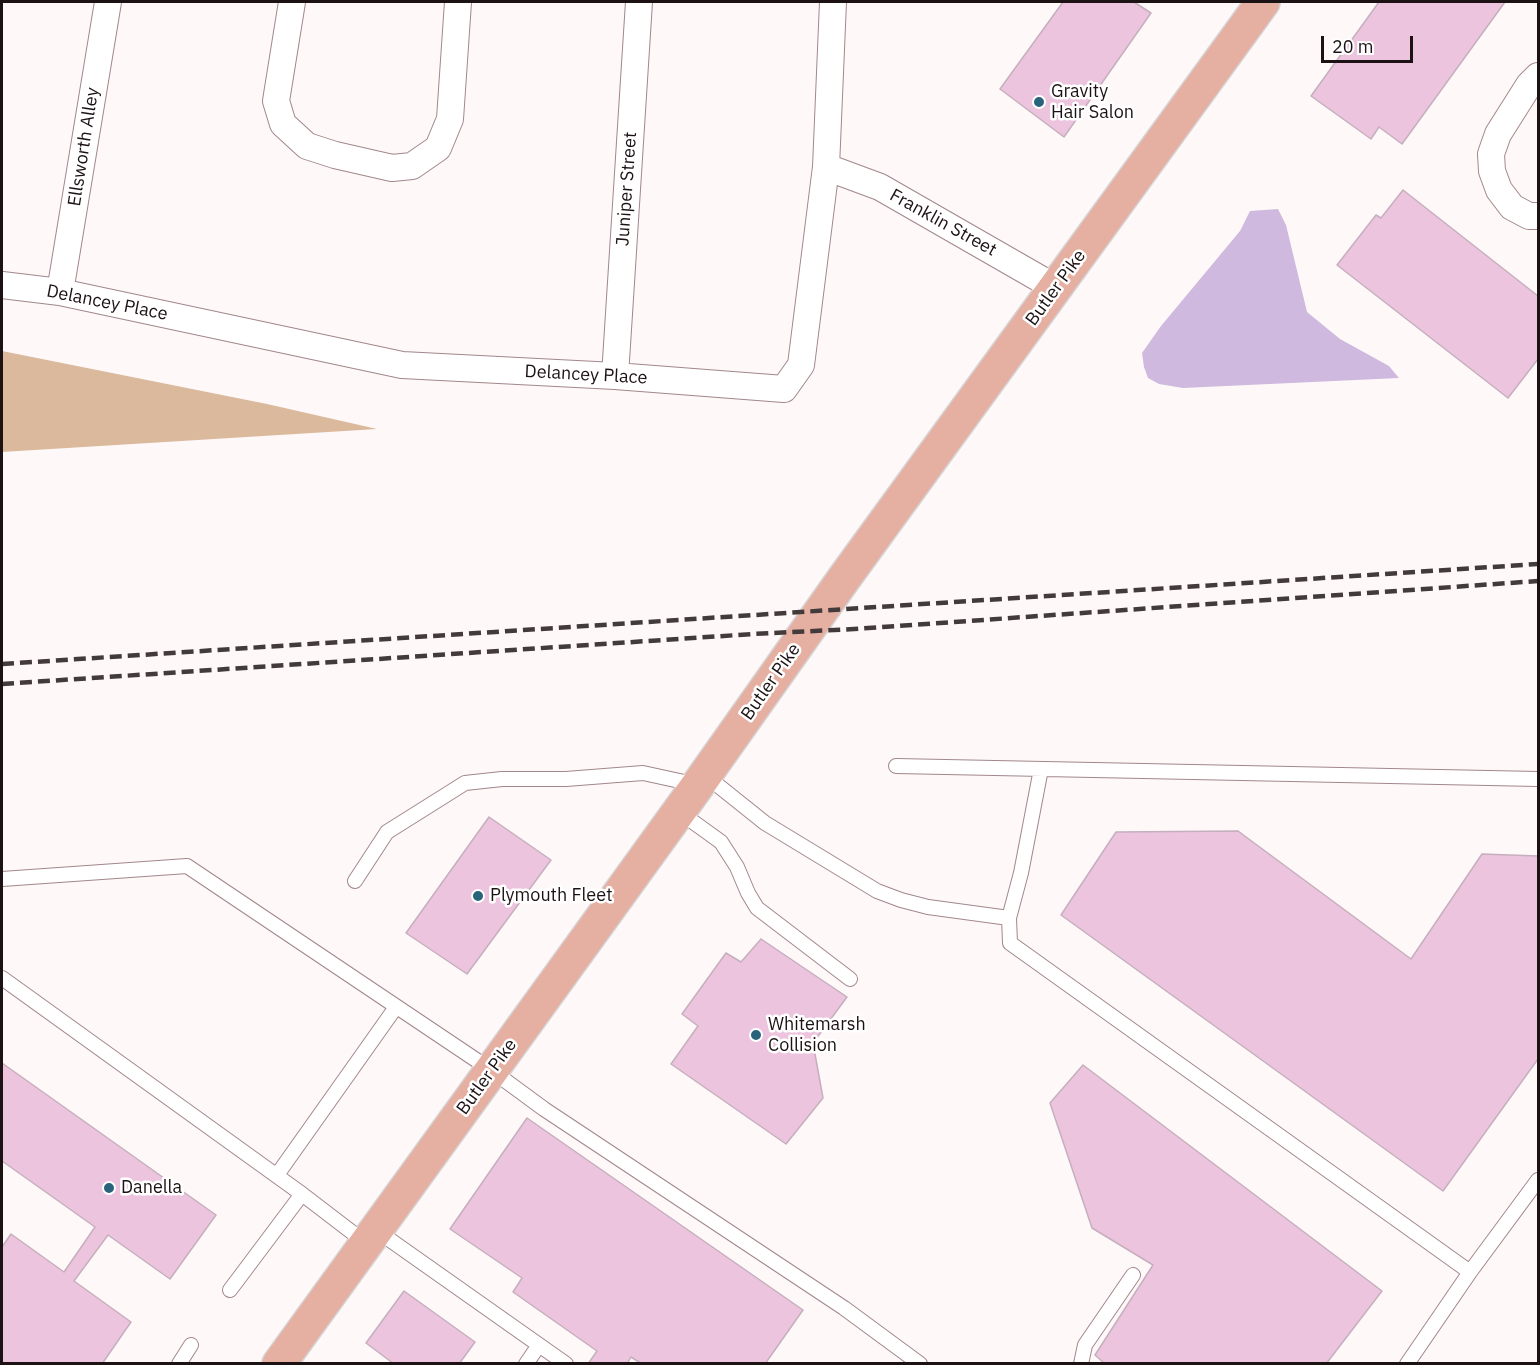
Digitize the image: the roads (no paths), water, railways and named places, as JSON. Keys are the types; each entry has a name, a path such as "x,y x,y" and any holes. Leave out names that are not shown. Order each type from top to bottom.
{"main road":[{"name":"Butler Pike","path":"279,1364 845,577 1263,2"}],"street":[{"name":"Ellsworth Alley","path":"60,292 108,2"},
{"path":"292,2 276,101 283,124 307,146 392,168 412,166 438,148 450,119 458,2"},
{"name":"Juniper Street","path":"615,376 639,2"},
{"name":"Delancey Place","path":"2,285 60,292 402,365 615,376 784,389 801,365 826,167 833,2"},
{"path":"1539,76 1529,85 1498,134 1491,154 1492,171 1499,190 1512,207 1529,216 1539,216"},
{"name":"Franklin Street","path":"826,167 880,187 1056,288"}],"lane":[{"path":"896,766 1539,779"},
{"path":"1041,769 1021,873 1009,918 1010,943 1470,1272"},
{"path":"355,881 387,832 465,783 502,779 566,779 644,773 701,780 765,823 877,891 928,907 1009,918"},
{"path":"678,811 721,842 737,867 757,908 850,979"},
{"path":"2,879 187,866 834,1301 920,1364"},
{"path":"2,978 302,1194 371,1236 566,1364"},
{"path":"277,1175 396,1007"},
{"path":"1407,1364 1470,1272 1539,1180"},
{"path":"230,1290 302,1194"},
{"path":"1081,1364 1085,1346 1133,1275"},
{"path":"526,1364 539,1345"},
{"path":"179,1364 191,1346"}],"railway":[{"path":"2,664 1538,564"},
{"path":"2,684 854,629 1538,581"}],"place":[{"name":"Gravity Hair Salon","path":"1039,102"},
{"name":"Plymouth Fleet","path":"478,896"},
{"name":"Whitemarsh Collision","path":"756,1035"},
{"name":"Danella","path":"109,1188"}]}
